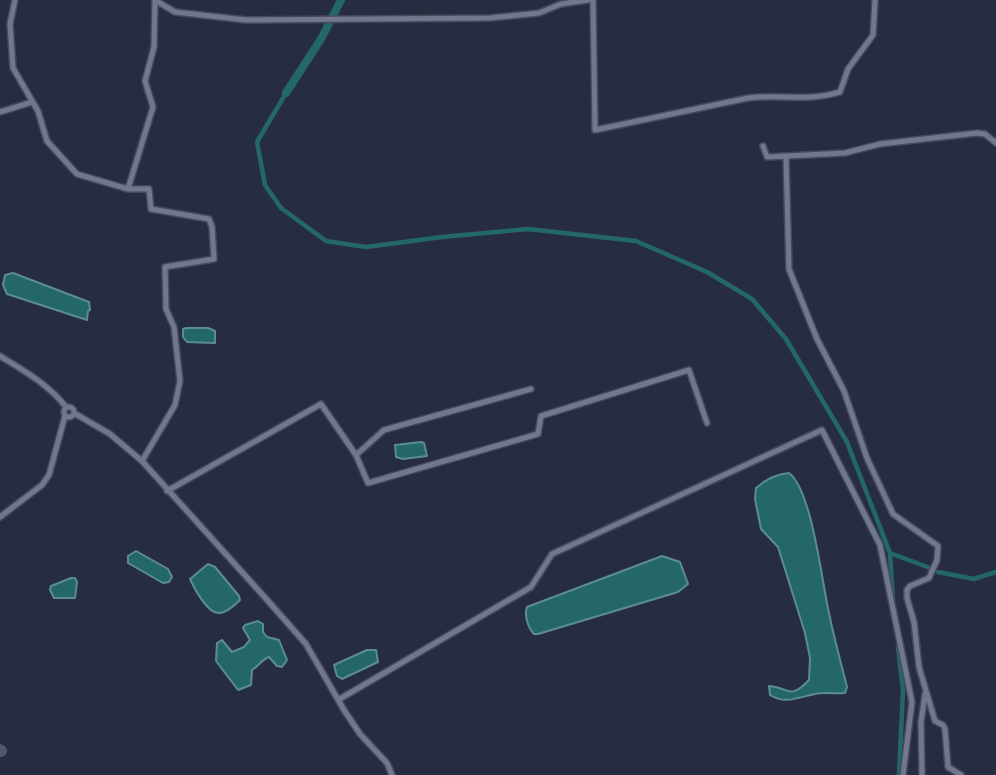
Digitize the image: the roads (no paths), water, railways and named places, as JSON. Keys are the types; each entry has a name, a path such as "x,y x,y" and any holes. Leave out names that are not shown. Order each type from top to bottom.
{"street":[{"path":"15,0 10,24 13,68 38,111 47,141 77,174 128,189 149,189 151,209 209,219 212,227 214,259 165,267 166,309 174,327 180,381 175,405 142,461"},
{"path":"128,189 153,107 145,81 154,47 155,0 175,12 246,20 490,18 538,13 561,4 591,0 595,130 764,96 808,99 840,92 848,69 873,35 875,0"},
{"path":"0,112 32,102"},
{"path":"763,146 766,157 786,157 845,153 880,144 977,134 985,134 996,142"},
{"path":"786,157 789,269 817,339 844,391 867,458 893,514 938,546 937,560 929,578 907,590 914,622 915,648 935,721 945,729 948,767 961,775"},
{"path":"0,356 37,379 66,407 72,407 74,413 110,434 142,461 306,645 360,734 387,763 392,775"},
{"path":"167,491 321,404 356,455 368,483 538,434 541,416 690,370 707,423"},
{"path":"356,455 384,430 531,389"},
{"path":"0,517 42,485 49,475 65,416 63,410 66,407"},
{"path":"65,416 69,417 74,413"},
{"path":"338,700 531,587 552,554 822,430 880,545 912,702 903,775"},
{"path":"922,775 921,722 926,687"}],"waterway":[{"path":"286,93 321,39 341,0"},
{"path":"286,93 257,142 265,185 281,208 326,241 366,247 528,229 636,241 707,272 752,299 786,339 847,442 890,553 893,600"},
{"path":"890,553 930,568"},
{"path":"938,572 974,579 996,572"},
{"path":"898,647 903,690 899,775"}]}
